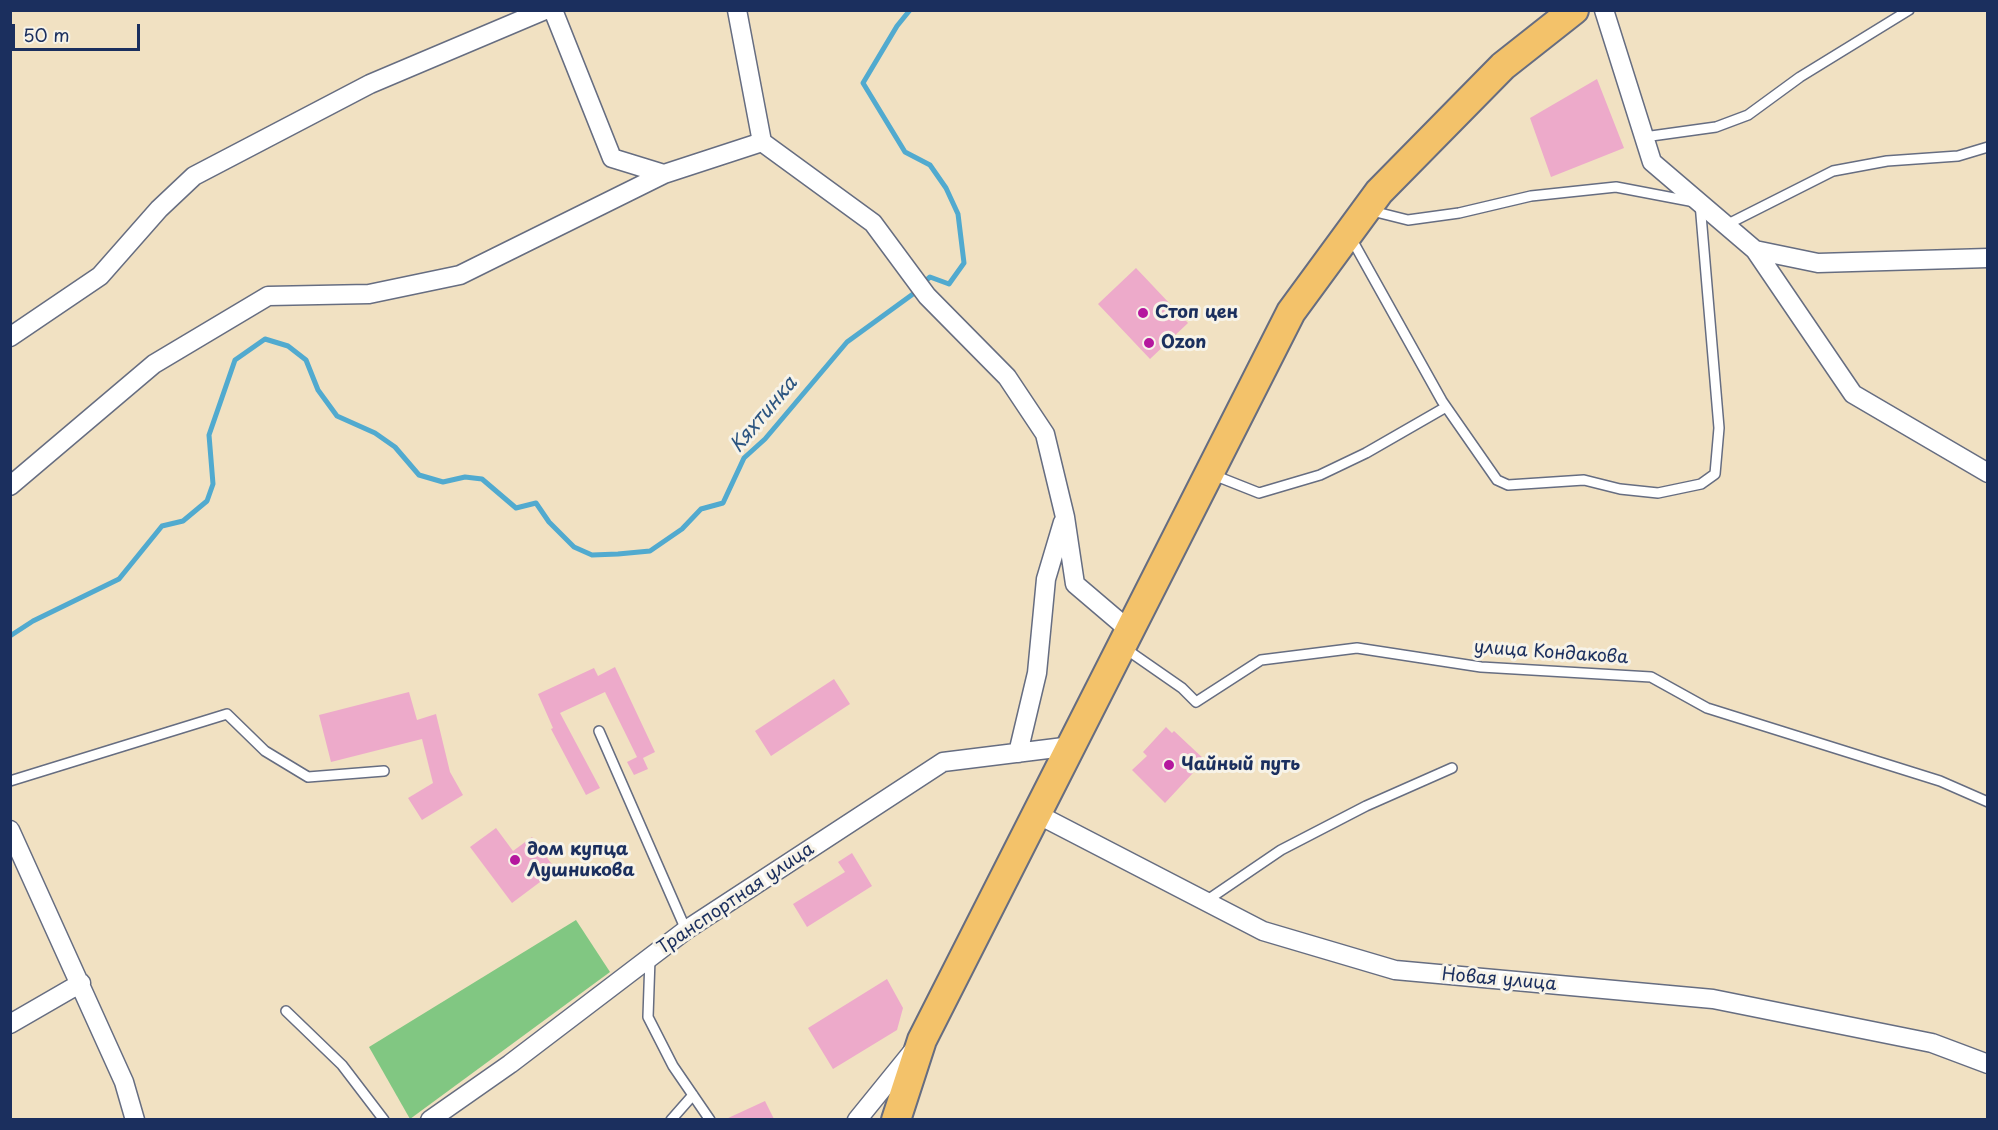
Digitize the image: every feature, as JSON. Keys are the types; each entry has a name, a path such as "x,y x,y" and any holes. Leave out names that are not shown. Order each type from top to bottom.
{"main road":[{"path":"896,1119 922,1040 1035,813 1072,746 1291,312 1379,192 1503,66 1574,10"}],"street":[{"path":"10,337 100,276 159,209 194,176 370,84 545,10"},
{"path":"553,10 612,158 664,174"},
{"path":"737,10 762,142 873,223 927,296 1007,377 1045,434 1065,517 1075,584 1125,638"},
{"path":"1604,10 1652,162 1755,250 1853,394 1988,473"},
{"path":"10,486 154,364 268,296 369,294 460,275 664,174 762,142"},
{"path":"1755,250 1818,263 1988,258"},
{"path":"1018,753 1037,673 1046,579 1065,517"},
{"name":"Транспортная улица","path":"430,1119 510,1064 686,930 943,762 1072,746"},
{"name":"Новая улица","path":"1035,813 1263,931 1395,970 1713,999 1932,1043 1988,1064"},
{"path":"10,830 124,1082 135,1119"},
{"path":"10,1024 81,983"},
{"path":"857,1119 922,1040"}],"lane":[{"path":"1644,137 1716,127 1748,115 1800,77 1909,10"},
{"path":"1726,225 1833,171 1887,161 1958,156 1988,147"},
{"path":"1349,234 1446,407 1497,480 1509,485 1584,480 1620,489 1658,493 1701,484 1715,474 1719,428 1700,203 1616,187 1531,196 1459,213 1408,220 1366,210"},
{"path":"1209,473 1258,493 1320,475 1366,453 1446,407"},
{"name":"улица Кондакова","path":"1125,638 1196,702 1262,660 1357,648 1481,667 1651,676 1707,708 1940,781 1988,802"},
{"path":"10,781 227,714 265,751 308,777 384,771"},
{"path":"599,731 686,930"},
{"path":"1206,901 1281,850 1366,806 1452,768"},
{"path":"650,958 648,1017 673,1066 710,1119"},
{"path":"286,1011 342,1065 384,1119"},
{"path":"671,1119 693,1095"}],"green space":[{"path":"576,920 610,972 410,1119 369,1047"}],"building":[{"path":"1597,79 1624,148 1551,177 1530,118"},
{"name":"Стоп цен","path":"1136,268 1188,323 1150,359 1098,304"},
{"path":"615,667 655,752 643,758 648,769 634,775 627,762 637,757 605,692 560,713 600,788 586,795 551,729 553,728 538,694 594,668 598,676"},
{"path":"834,679 850,704 771,756 755,731"},
{"path":"409,692 417,720 436,714 450,772 463,795 422,820 408,798 433,783 422,739 331,762 319,715"},
{"name":"Чайный путь","path":"1166,727 1172,733 1174,731 1205,760 1165,803 1132,770 1147,756 1143,752"},
{"name":"дом купца Лушникова","path":"496,828 513,851 532,837 556,870 512,903 470,847"},
{"path":"852,853 872,886 807,927 793,904 845,872 838,862"},
{"path":"887,979 903,1008 897,1030 833,1069 808,1028"},
{"path":"765,1101 774,1119 726,1119"}],"waterway":[{"name":"Кяхтинка","path":"910,10 897,26 863,83 905,152 930,165 946,188 958,214 964,263 949,284 930,277 922,284"},
{"name":"Кяхтинка","path":"10,636 33,621 119,579 162,526 183,521 207,501 213,484 209,435 235,360 265,339 288,346 306,360 318,390 337,416 375,433 395,447 419,475 443,482 465,477 482,479 516,508 536,503 549,522 574,547 592,555 618,554 650,551 682,529 701,509 723,503 744,458 765,439 847,342 913,294"}],"place":[{"name":"Стоп цен","path":"1143,313"},
{"name":"Ozon","path":"1149,343"},
{"name":"Чайный путь","path":"1169,765"},
{"name":"дом купца Лушникова","path":"515,860"}]}
